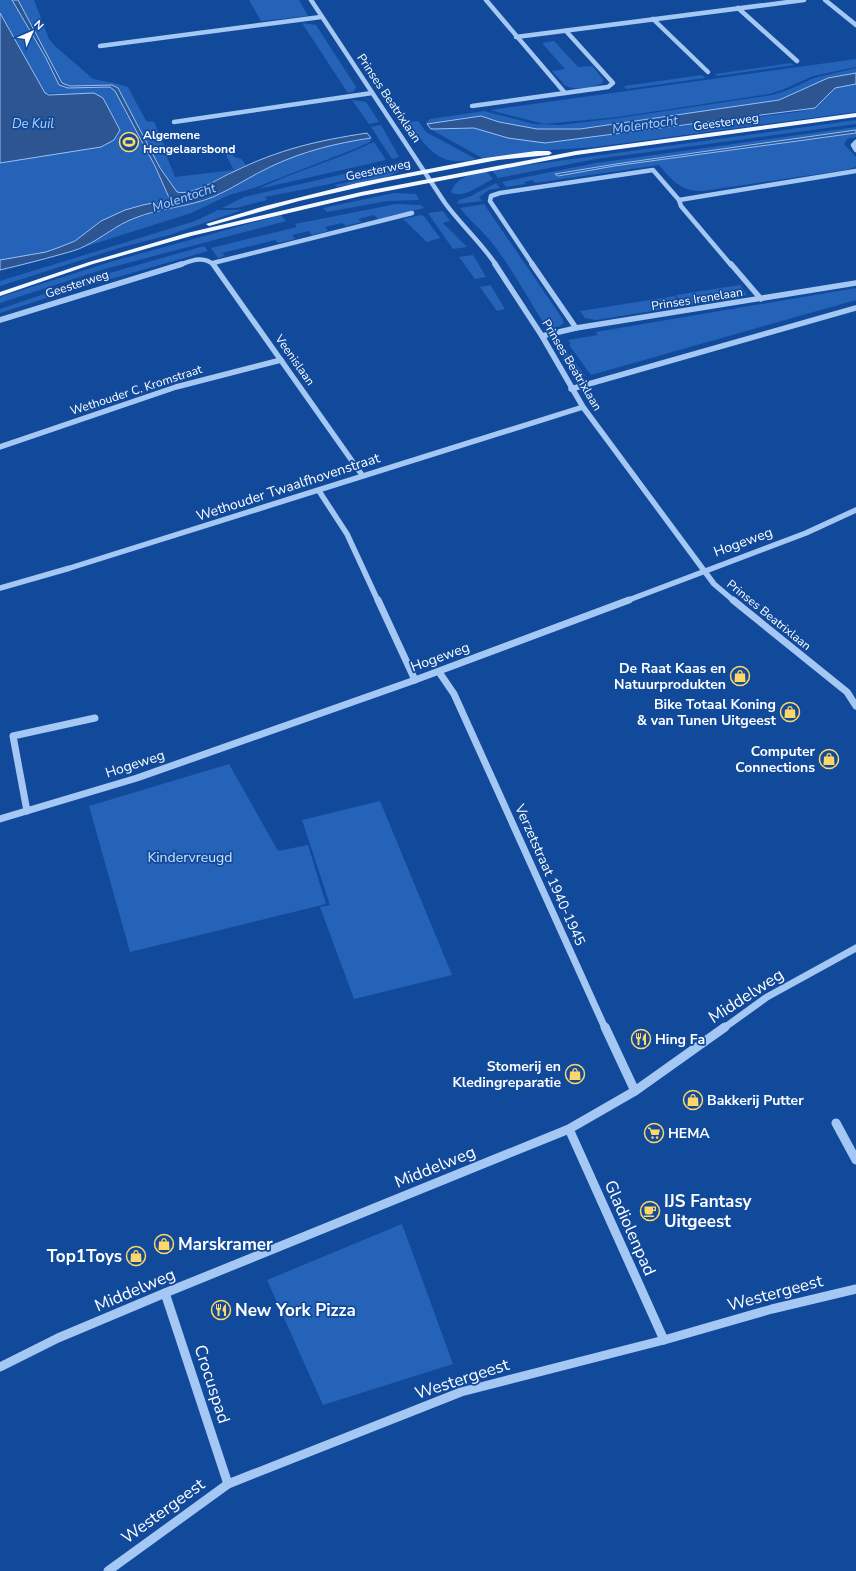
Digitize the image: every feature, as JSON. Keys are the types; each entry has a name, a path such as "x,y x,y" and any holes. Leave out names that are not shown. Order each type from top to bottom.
{"main road":[{"name":"Geesterweg","path":"0,294 91,263 190,234 361,194 576,154 856,115"},
{"name":"Geesterweg","path":"190,234 208,224 273,204 426,171 537,153 576,154"}],"street":[{"name":"Prinses Beatrixlaan","path":"311,0 372,93 463,226 487,251 542,336 582,407 714,584 847,692 856,706"},
{"path":"486,0 565,93"},
{"path":"516,37 804,0"},
{"path":"825,0 856,25"},
{"path":"738,8 797,61"},
{"path":"100,46 321,17"},
{"path":"653,19 708,72"},
{"path":"472,106 611,86 613,83 566,31"},
{"path":"174,122 372,93"},
{"path":"856,142 853,145 856,150"},
{"name":"Prinses Beatrixlaan","path":"576,328 490,201 491,196 500,193 653,170 679,200"},
{"path":"761,299 681,206 679,200 856,171"},
{"path":"213,263 412,213"},
{"name":"Geesterweg","path":"0,320 157,270 197,259 207,260"},
{"name":"Veenislaan","path":"207,260 213,263 362,475"},
{"name":"Prinses Irenelaan","path":"542,336 576,328 856,283"},
{"path":"571,389 856,308"},
{"name":"Wethouder C. Kromstraat","path":"0,448 176,387 281,360"},
{"name":"Wethouder Twaalfhovenstraat","path":"0,588 70,568 319,491 362,475 582,407"},
{"path":"319,491 347,534 415,680"},
{"name":"Hogeweg","path":"0,819 137,778 439,672 806,533 856,510"},
{"name":"Verzetstraat 1940-1945","path":"439,672 454,694 583,981 635,1091"},
{"path":"27,811 14,736 95,718"},
{"name":"Middelweg","path":"0,1367 58,1338 165,1293 569,1129 635,1091 767,997 856,948"},
{"path":"836,1123 856,1160"},
{"name":"Gladiolenpad","path":"569,1129 664,1340"},
{"name":"Westergeest","path":"108,1571 228,1484 461,1392 664,1340 772,1309 856,1289"},
{"name":"Crocuspad","path":"165,1293 228,1484"}],"green space":[{"path":"0,0 34,0 49,39 55,46 93,79 128,87 146,121 154,122 169,156 167,157 175,177 234,170 223,149 230,149 234,157 241,159 246,165 195,190 169,196 170,202 143,205 125,210 101,221 75,241 60,247 46,252 0,260 0,163 31,158 117,137 120,130 115,119 97,95 45,93 0,13"},
{"path":"249,0 299,0 308,16 261,21"},
{"path":"302,23 316,25 356,87 354,91 348,93"},
{"path":"554,41 578,67 592,66 603,79 603,82 588,88 571,88 562,83 563,81 561,81 552,71 565,69 542,43"},
{"path":"856,59 856,67 813,76 782,90 769,94 618,117 544,124 490,110"},
{"path":"791,63 794,65 717,76 715,74"},
{"path":"856,68 856,73 828,78 779,100 580,129 537,129 499,122 481,116 427,124 431,129 474,128 508,138 545,143 797,112 815,108 835,88 856,84 856,112 595,147 537,151 482,158 430,129 426,123 430,119 484,111 534,124 560,125 619,118 772,95 788,90 814,78"},
{"path":"702,75 705,78 626,89 624,86"},
{"path":"352,100 366,102 379,122 369,124"},
{"path":"856,120 856,124 596,159 498,178 492,170"},
{"path":"418,121 426,132 476,159 452,161 435,154 428,148 407,122"},
{"path":"381,125 399,157 392,159 371,127"},
{"path":"856,127 856,130 616,164 555,175 558,176 614,166 856,133 856,137 847,139 844,144 856,157 856,167 845,170 702,191 688,189 677,184 659,165 535,183 533,180 524,182 526,184 506,187 502,182 596,163"},
{"path":"371,138 370,142 357,148 254,188 229,195 191,213 84,247 113,227 126,221 172,207 202,201 287,159 332,145"},
{"path":"374,142 386,160 258,189 345,154"},
{"path":"401,161 402,167 398,172 387,177 337,187 335,185 386,172"},
{"path":"387,164 379,169 349,179 265,197 267,200 236,208 222,208 244,197"},
{"path":"486,171 493,179 466,193 456,194 451,192 453,187 465,177"},
{"path":"496,183 500,188 489,190 479,197 482,201 457,204 459,200 471,196"},
{"path":"394,193 416,194 419,200 387,201 327,212 323,208"},
{"path":"396,204 421,205 424,208 378,219 374,215 358,219 362,222 346,226 342,223 325,227 328,231 312,235 309,231 292,235 295,239 278,243 275,240 222,253 225,256 218,258 211,248 297,227 295,224"},
{"path":"484,204 562,318 564,323 562,325 554,327 544,324 500,254 489,239 460,208"},
{"path":"218,210 242,210 169,235 119,248 0,286 0,281 195,221"},
{"path":"443,211 450,221 443,223 467,247 453,249 428,213"},
{"path":"281,215 286,221 101,270 0,303 0,297 110,262"},
{"path":"420,215 424,216 440,238 427,242 403,219"},
{"path":"204,246 208,251 62,293 0,313 0,309 92,278"},
{"path":"473,255 486,277 475,279 459,257"},
{"path":"491,285 505,309 497,311 480,287"},
{"path":"740,285 747,295 684,306 676,295"},
{"path":"856,288 856,300 591,375 569,345 571,344 568,340 598,335 596,332"},
{"path":"675,296 683,306 596,320 585,318 580,311"},
{"path":"557,339 585,376 575,372 567,363 555,343"},
{"name":"Kindervreugd","path":"229,764 278,851 308,845 326,904 130,952 89,806"},
{"path":"380,801 452,975 354,999 320,907 330,905 302,820"},
{"path":"402,1224 453,1364 323,1405 267,1280"}],"water":[{"name":"Molentocht","path":"12,0 18,0 62,83 70,86 112,85 118,88 160,168 177,192 183,193 198,189 250,164 298,147 331,139 367,133 371,138 333,145 296,156 213,197 154,212 128,221 79,249 0,270 0,260 46,252 75,241 101,221 125,210 153,203 164,204 171,202 155,166 115,91 110,87 68,88 59,85 46,58"},
{"name":"De Kuil","path":"0,13 45,93 49,95 94,93 103,98 120,130 114,140 101,147 0,163"},
{"name":"Molentocht","path":"856,73 856,84 835,88 815,108 545,143 508,138 474,128 431,129 427,124 481,116 499,122 537,129 580,129 779,100 828,78"},
{"path":"856,130 856,133 614,166 558,176 555,174 616,164"}],"place":[{"name":"Algemene Hengelaarsbond","path":"129,142"},
{"name":"De Raat Kaas en Natuurprodukten","path":"740,676"},
{"name":"Bike Totaal Koning & van Tunen Uitgeest","path":"790,712"},
{"name":"Computer Connections","path":"829,759"},
{"name":"Hing Fa","path":"641,1039"},
{"name":"Stomerij en Kledingreparatie","path":"575,1074"},
{"name":"Bakkerij Putter","path":"693,1100"},
{"name":"HEMA","path":"654,1133"},
{"name":"IJS Fantasy Uitgeest","path":"650,1211"},
{"name":"Marskramer","path":"164,1244"},
{"name":"Top1Toys","path":"136,1256"},
{"name":"New York Pizza","path":"221,1310"}]}
